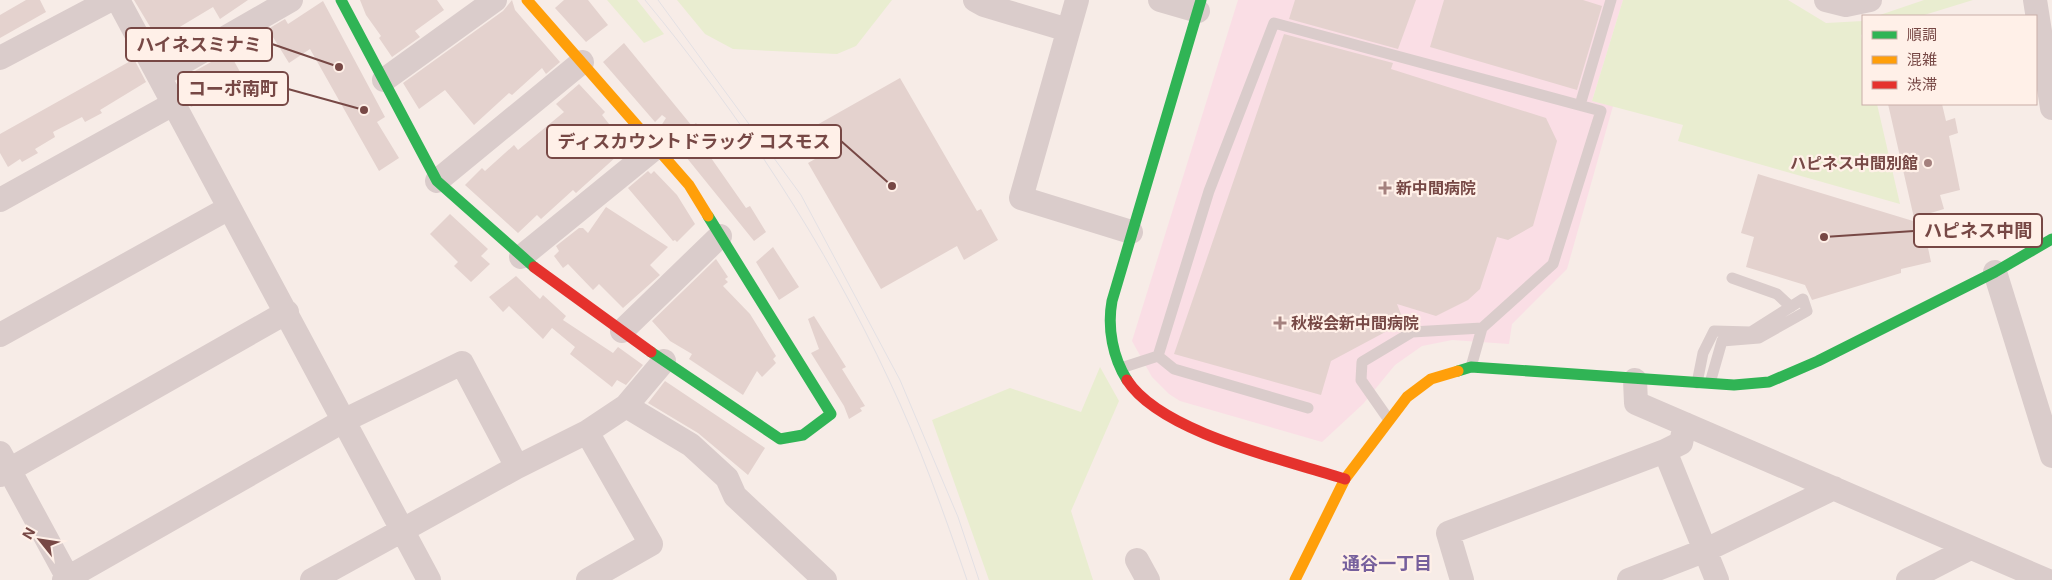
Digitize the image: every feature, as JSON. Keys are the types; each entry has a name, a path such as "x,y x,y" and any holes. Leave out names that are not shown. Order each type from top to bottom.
{"street":[{"path":"0,58 110,0"},
{"path":"118,0 287,312 429,580"},
{"path":"159,76 291,0"},
{"path":"341,0 436,181 521,257 664,361 780,439 803,435 831,414 689,185 526,0"},
{"path":"384,80 495,0"},
{"path":"975,0 984,6 1068,30"},
{"path":"1077,0 1021,198 1131,232"},
{"path":"1160,0 1199,6 1117,278 1110,315 1114,345 1121,368 1135,393 1154,411 1193,431 1345,479"},
{"path":"1826,0 1846,5 1870,0"},
{"path":"2035,0 2052,108"},
{"path":"436,181 582,62"},
{"path":"0,200 173,104"},
{"path":"521,257 655,148"},
{"path":"0,336 229,208"},
{"path":"622,331 720,236"},
{"path":"1295,580 1345,479 1407,397 1431,378 1471,367 1703,384 1734,385 1769,382 1818,361 1995,272 2052,239"},
{"path":"1995,272 2052,456"},
{"path":"287,312 3,466 67,579 344,421 462,363 517,466"},
{"path":"312,580 517,466 587,432 626,406 664,361"},
{"path":"1635,380 1636,403 2046,580"},
{"path":"626,406 691,444 727,478 735,496 825,580"},
{"path":"1462,580 1448,533 1665,451 1681,443 1686,424"},
{"path":"587,432 651,544 619,573 588,580"},
{"path":"1665,451 1717,580"},
{"path":"1629,580 1706,550 1834,488"},
{"path":"1908,580 1970,548"}],"lane":[{"path":"1580,106 1612,0"},
{"path":"1158,356 1209,191 1274,23 1601,111 1553,264 1482,328 1471,367"},
{"path":"1732,278 1777,294 1790,307"},
{"path":"1803,299 1807,311 1759,338 1722,341 1703,384 1703,353 1714,331 1751,332 1803,299"},
{"path":"1389,420 1361,380 1362,362 1412,332 1482,328"},
{"path":"1121,368 1158,356"},
{"path":"1158,356 1174,369 1308,408"}],"shaded area":[{"name":"新中間病院","path":"1238,0 1623,0 1592,101 1613,106 1567,269 1512,324 1509,344 1452,340 1422,346 1395,365 1363,404 1322,442 1180,401 1169,394 1152,377 1132,341"}],"green space":[{"path":"607,0 637,0 664,34 644,43"},
{"path":"677,0 892,0 856,46 837,54 733,49 705,34"},
{"path":"1623,0 1788,0 1826,23 1862,21 1862,105 1877,105 1900,204 1678,141 1683,125 1592,101"},
{"path":"1924,0 1973,0 1924,15 1880,15"},
{"path":"1100,367 1119,401 1071,511 1093,580 989,580 932,420 1010,388 1081,412"}],"building":[{"path":"26,0 40,0 46,12 0,38 0,15"},
{"path":"134,0 248,0 220,19 213,7 158,40"},
{"path":"360,0 437,0 444,10 415,31 420,37 392,57 379,38 381,36 366,15"},
{"path":"512,0 515,10 560,62 546,74 542,68 512,95 509,93 474,125 445,90 419,109 403,83 503,11"},
{"path":"564,0 588,0 608,25 586,42 555,8"},
{"path":"1295,0 1416,0 1398,49 1289,19"},
{"path":"1444,0 1583,0 1602,6 1577,90 1430,47"},
{"path":"323,1 385,117 377,122 399,158 379,171 310,49 289,63 268,29 285,19 288,24"},
{"name":"新中間病院","path":"1284,34 1393,63 1391,69 1546,118 1557,141 1533,226 1508,240 1497,237 1480,289 1468,300 1436,316 1397,304 1404,322 1331,361 1321,395 1174,354"},
{"path":"624,43 692,126 696,123 706,134 703,137 715,150 709,155 746,208 750,206 766,232 754,241 661,126 666,118 662,115 655,122 603,62"},
{"path":"229,52 249,88 223,101 220,96 207,105 204,100 191,107 177,81"},
{"path":"134,59 146,82 100,110 102,113 85,122 82,117 53,132 55,137 35,149 38,153 22,162 20,159 8,167 0,153 0,134"},
{"path":"900,78 977,211 981,209 998,240 964,260 957,246 881,289 808,163 829,151 815,126"},
{"path":"579,84 605,112 602,115 627,147 576,193 573,190 541,219 537,215 518,233 465,185 482,168 485,171 514,145 518,150 564,112 556,104"},
{"name":"ハピネス中間別館","path":"1888,105 1942,105 1946,121 1955,118 1958,133 1949,136 1960,190 1940,195 1944,209 1914,218"},
{"path":"648,171 651,174 654,171 677,195 695,224 677,242 673,241 628,188"},
{"path":"1758,174 1923,224 1931,262 1901,269 1901,273 1812,300 1805,285 1746,267 1754,237 1741,233"},
{"path":"606,207 668,247 650,265 660,275 623,308 599,284 593,290 568,264 563,268 554,256 559,251 556,246 579,228 583,228 588,233"},
{"path":"450,214 488,249 481,256 490,264 471,282 454,266 458,262 430,234"},
{"path":"773,247 799,287 779,300 756,262"},
{"path":"716,259 728,277 725,279 728,282 723,286 750,314 776,356 773,359 776,363 762,377 757,371 743,395 689,359 692,354 670,341 652,321"},
{"path":"516,276 540,299 543,295 566,316 563,320 613,353 618,347 643,365 626,385 617,380 612,387 570,354 575,347 552,328 543,339 509,306 503,312 489,297"},
{"path":"814,316 846,367 842,369 865,406 860,408 862,411 849,419 844,406 811,353 819,349 808,319"},
{"path":"665,381 765,448 748,475 698,433 648,403"}],"tram line":[{"path":"645,0 715,89 748,135 809,230 837,279 864,329 911,428 967,580"},
{"path":"658,0 801,195 900,380 958,517 979,580"}],"traffic: fast":[{"path":"341,0 437,181 534,267"},
{"path":"1127,380 1118,362 1112,342 1110,322 1112,301 1201,0"},
{"path":"651,352 780,439 803,435 831,414 708,216"},
{"path":"1458,371 1471,367 1734,385 1769,382 1818,361 1995,272 2052,239"}],"traffic: slow":[{"path":"527,0 689,185 708,216"},
{"path":"1295,580 1345,479 1407,397 1431,379 1458,371"}],"traffic: jam":[{"path":"534,267 651,352"},
{"path":"1127,380 1144,399 1167,415 1195,430 1259,453 1345,479"}],"place":[{"name":"ハイネスミナミ","path":"339,67"},
{"name":"コーポ南町","path":"364,110"},
{"name":"ハピネス中間別館","path":"1928,163"},
{"name":"ディスカウントドラッグ コスモス","path":"892,186"},
{"name":"新中間病院","path":"1385,188"},
{"name":"ハピネス中間","path":"1824,237"},
{"name":"秋桜会新中間病院","path":"1280,323"}],"district":[{"name":"通谷一丁目","path":"1387,564"}]}
